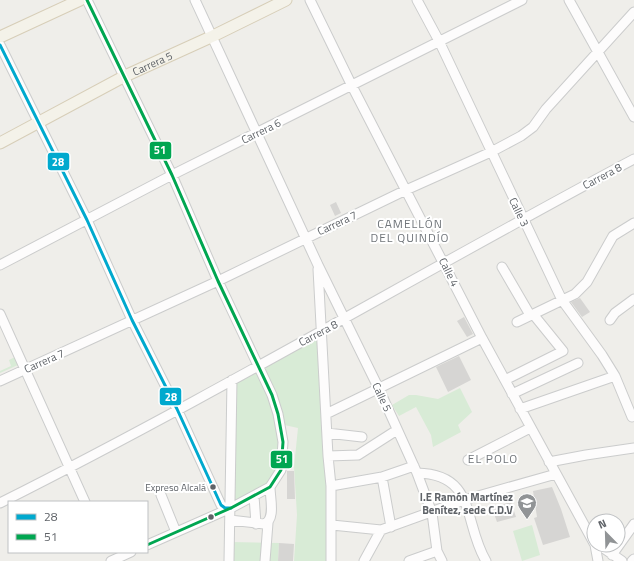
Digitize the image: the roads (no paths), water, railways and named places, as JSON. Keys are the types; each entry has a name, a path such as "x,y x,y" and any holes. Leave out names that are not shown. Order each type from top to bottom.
{"main road":[{"path":"0,37 80,0"},
{"name":"Carrera 5","path":"0,143 125,76 213,36 286,0"}],"street":[{"path":"87,0 172,175 218,281 259,366 278,411 283,442 281,470 270,487 231,508 148,545"},
{"name":"Calle 5","path":"195,0 415,470 432,513 437,551 442,561"},
{"name":"Calle 4","path":"310,0 352,86 482,338 586,528"},
{"name":"Calle 3","path":"417,0 439,41 562,300 602,355 615,376 632,417"},
{"name":"Carrera 6","path":"0,265 172,175 522,0"},
{"path":"569,0 634,117"},
{"name":"Carrera 7","path":"0,381 218,281 406,190 491,152 521,136 533,127 598,51 634,12"},
{"path":"0,45 87,220 132,320 177,409 221,505 225,508 231,508"},
{"name":"Carrera 8","path":"0,503 70,468 321,331 344,320 522,218 634,159"},
{"path":"518,322 574,294 587,282 613,236 634,223"},
{"path":"318,265 328,456 331,486 331,561"},
{"path":"502,267 532,314 563,352 505,380"},
{"path":"610,320 615,313 634,299"},
{"path":"0,314 86,501"},
{"path":"326,414 482,338"},
{"path":"512,394 578,363"},
{"path":"520,408 615,376"},
{"path":"229,561 232,380"},
{"path":"468,460 530,428"},
{"path":"328,456 358,455 397,430"},
{"path":"327,433 362,437"},
{"path":"549,462 634,448"},
{"path":"331,486 415,470 434,473 457,486 464,500 476,540 486,561"},
{"path":"332,525 381,530 432,513 464,500 556,474"},
{"path":"382,477 391,527"},
{"path":"265,561 268,523 271,518 270,487"},
{"path":"160,495 176,532"},
{"path":"254,496 256,524"},
{"path":"230,520 256,524 268,523"},
{"path":"612,555 634,524"},
{"path":"364,561 381,530"},
{"path":"409,561 437,551"},
{"path":"111,559 128,553"},
{"path":"609,553 622,561"}],"place":[{"name":"Expreso Alcalá","path":"213,487"},
{"name":"I.E Ramón Martínez Benítez, sede C.D.V","path":"527,520"}],"district":[{"name":"CAMELLÓN DEL QUINDÍO","path":"410,230"},
{"name":"EL POLO","path":"493,458"}]}
